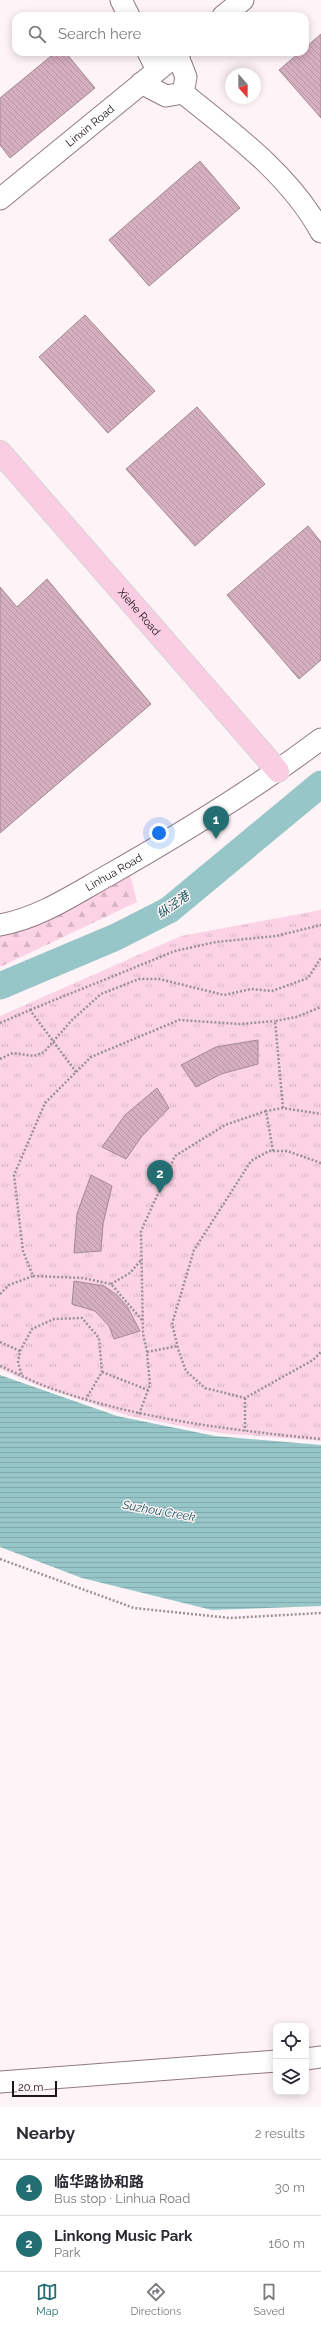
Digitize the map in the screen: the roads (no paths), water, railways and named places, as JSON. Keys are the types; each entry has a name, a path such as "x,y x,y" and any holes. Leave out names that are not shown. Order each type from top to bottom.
{"main road":[{"name":"Xiehe Road","path":"0,452 278,771"}],"street":[{"path":"121,0 127,12"},
{"path":"228,12 243,0"},
{"path":"148,56 149,77 166,96 183,94 237,136 264,161 290,189 321,232"},
{"name":"Linxin Road","path":"0,199 174,56"},
{"path":"179,56 186,77 183,94"},
{"name":"Linhua Road","path":"0,925 24,919 62,902 173,839 278,771 321,739"},
{"path":"309,2059 321,2058"},
{"path":"0,2082 273,2061"}],"water":[{"name":"Suzhou Creek","path":"0,1375 117,1416 215,1436 321,1445 321,1606 212,1610 82,1578 0,1547"}],"waterway":[{"name":"纵泾港","path":"0,986 116,937 169,910 321,784"}],"place":[{"name":"临华路协和路","path":"216,839"},
{"name":"Linkong Music Park","path":"160,1193"}]}
